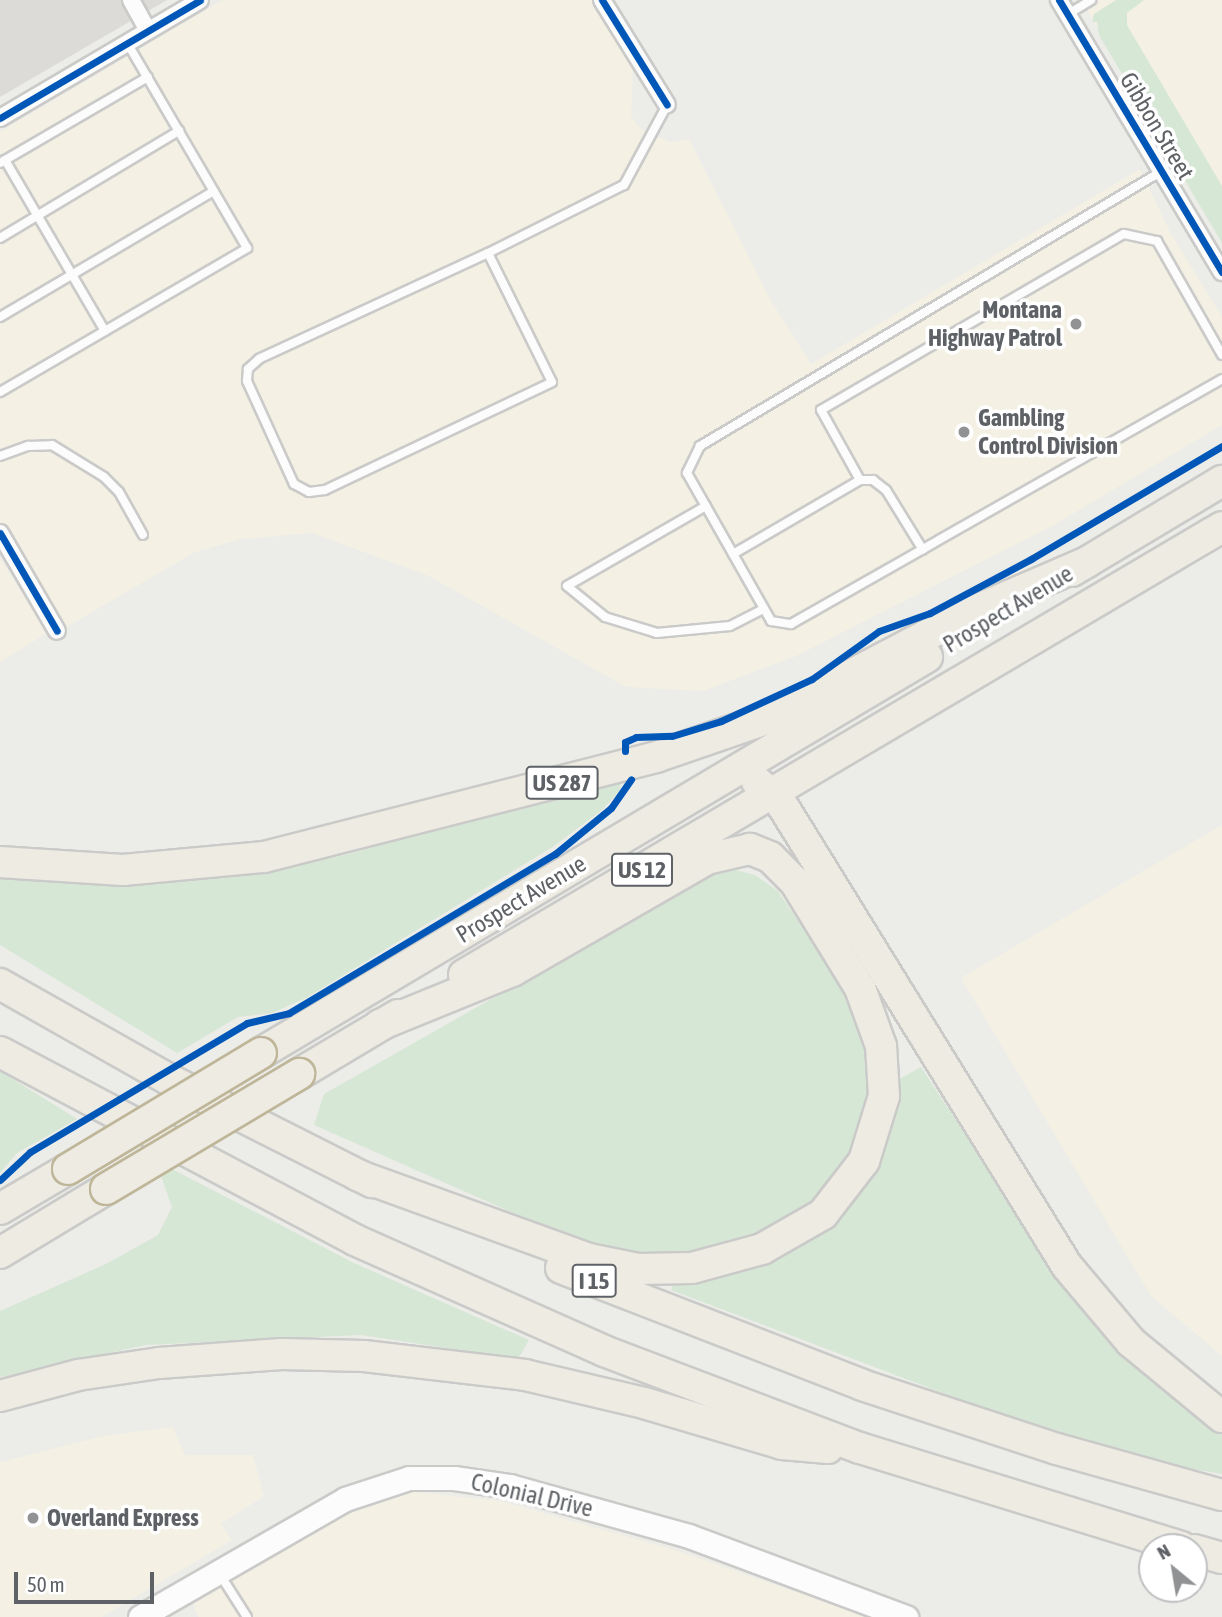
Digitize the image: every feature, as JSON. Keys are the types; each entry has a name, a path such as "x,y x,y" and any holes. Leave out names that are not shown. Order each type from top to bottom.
{"highway":[{"name":"Prospect Avenue","path":"0,1209 1222,481"},
{"name":"Prospect Avenue","path":"0,1253 1222,527"},
{"name":"US 287","path":"0,862 123,870 264,857 390,829 656,757 769,718 967,614 1087,562"},
{"path":"706,788 734,779 759,783 772,792 1067,1266 1131,1342 1222,1417"},
{"path":"357,1175 589,1259 638,1269 692,1268 762,1249 823,1214 864,1161 884,1096 881,1046 860,988 795,882 770,857 750,849 707,859 512,971 380,1025"},
{"name":"I 15","path":"0,984 168,1079 357,1175 569,1271 797,1362 1005,1433 1222,1496"},
{"name":"I 15","path":"0,1052 233,1179 416,1269 630,1361 860,1448 1138,1534"},
{"path":"0,1387 78,1375 254,1355 404,1358 562,1383 782,1444 860,1448"},
{"path":"0,1396 78,1375"}],"main road":[{"name":"Colonial Drive","path":"140,1617 175,1609 218,1571 345,1499 410,1478 454,1478 510,1486 689,1536 906,1617"}],"street":[{"path":"131,0 148,31"},
{"path":"0,118 200,0"},
{"path":"602,0 667,105"},
{"name":"Gibbon Street","path":"1063,7 1222,272"},
{"path":"0,533 57,631"}],"lane":[{"path":"1063,7 1091,0"},
{"path":"0,393 247,248 127,43"},
{"path":"105,331 3,162 148,77"},
{"path":"488,253 552,382 325,490 309,492 294,484 247,381 248,369 259,359 488,253 624,185 667,105"},
{"path":"0,239 179,131"},
{"path":"1162,172 700,446 687,473 771,621 791,624 1222,379"},
{"path":"0,317 214,191"},
{"path":"860,480 821,410 1124,234 1157,241 1222,355"},
{"path":"0,456 28,446 52,445 104,478 118,492 143,535"},
{"path":"733,554 860,480 873,480 886,490 923,550"},
{"path":"706,506 567,586 605,617 657,633 730,626 764,609"},
{"path":"218,1571 247,1617"}],"shaded area":[{"path":"0,0 167,0 0,97"},
{"path":"223,0 591,0 633,69 631,116 641,129 670,142 689,139 770,299 811,364 1140,169 1170,232 1222,317 1222,425 1054,525 796,656 703,691 626,687 429,576 312,533 242,539 195,552 63,629 0,522 0,132"},
{"path":"1081,0 1222,0 1222,235"},
{"path":"0,558 47,633 0,662"},
{"path":"1222,825 1222,1356 1151,1296 961,978"},
{"path":"173,1427 185,1455 253,1455 264,1496 221,1524 232,1540 102,1617 0,1617 0,1462 103,1436"},
{"path":"414,1492 501,1501 678,1551 867,1617 199,1617 195,1612 194,1603 213,1588 327,1521"}],"green space":[{"path":"1116,0 1144,0 1127,13 1127,25 1222,186 1222,243 1099,35 1097,22 1092,22 1094,14"},
{"path":"621,779 620,791 602,810 554,846 306,998 272,1013 238,1017 177,1053 0,945 0,875 147,880 234,877 345,855"},
{"path":"736,870 755,875 778,891 842,986 872,1062 868,1111 856,1158 829,1191 797,1218 740,1243 680,1258 597,1250 314,1125 324,1094 706,877"},
{"path":"921,1067 1059,1278 1222,1430 1222,1474 1140,1460 951,1396 671,1290 675,1281 724,1275 763,1262 806,1239 894,1082"},
{"path":"0,1071 77,1119 17,1153 0,1173"},
{"path":"170,1168 354,1263 529,1340 518,1359 361,1335 146,1345 0,1377 0,1311 106,1264 158,1235 172,1207 160,1174"}],"cycle path":[{"path":"0,118 200,0"},
{"path":"602,0 667,105"},
{"path":"1059,0 1222,272"},
{"path":"625,751 625,742 636,737 672,736 721,721 812,679 879,631 930,613 1031,559 1222,446"},
{"path":"0,533 57,631"},
{"path":"0,1180 30,1152 247,1023 289,1013 555,854 611,808 631,779"}],"place":[{"name":"Montana Highway Patrol","path":"1076,324"},
{"name":"Gambling Control Division","path":"964,432"},
{"name":"Overland Express","path":"33,1518"}]}
